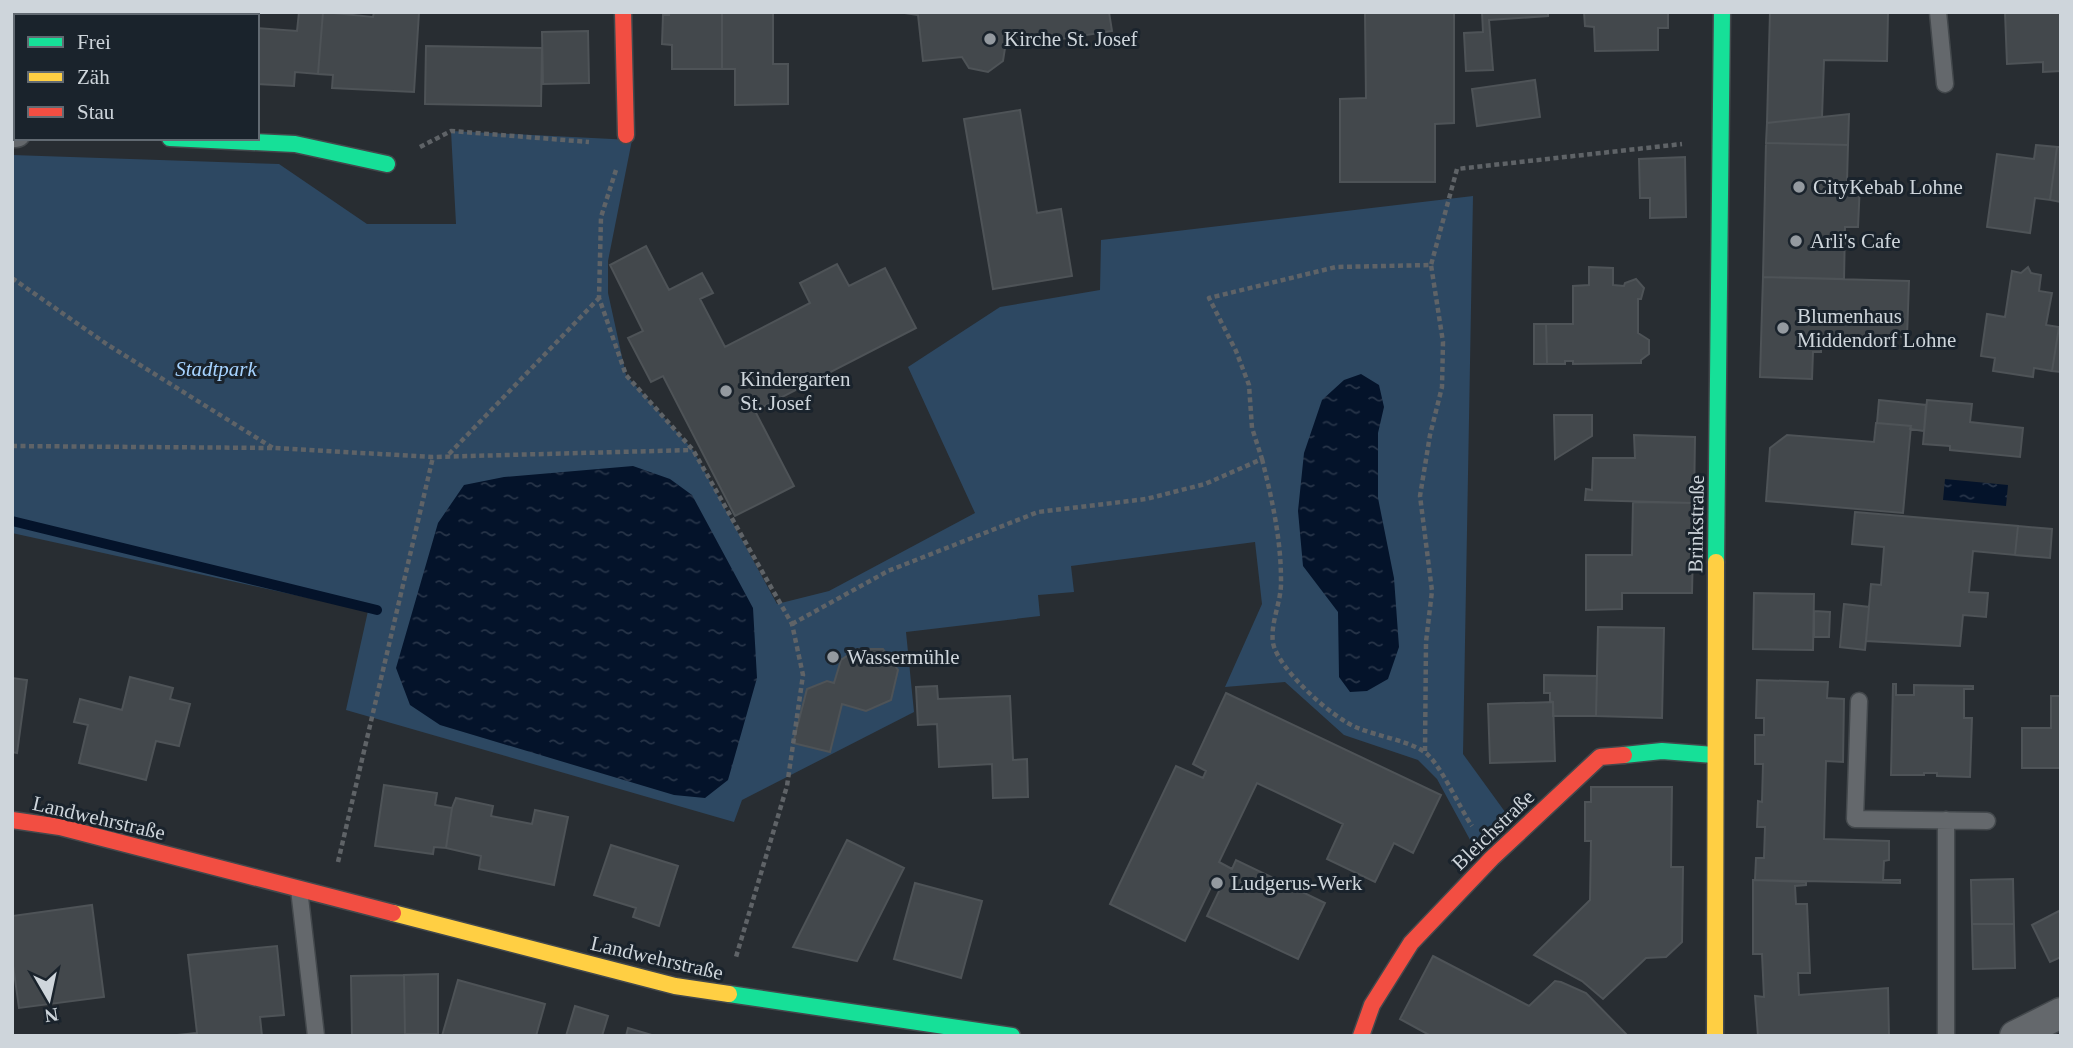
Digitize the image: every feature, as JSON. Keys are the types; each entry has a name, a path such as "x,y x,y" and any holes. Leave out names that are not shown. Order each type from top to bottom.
{"street":[{"path":"623,12 625,140"},
{"name":"Brinkstraße","path":"1714,1036 1714,755 1722,12"},
{"path":"212,140 295,144 387,164"},
{"name":"Bleichstraße","path":"1361,1036 1373,1005 1411,943 1492,858 1600,757 1662,751 1714,755"},
{"name":"Landwehrstraße","path":"12,820 60,827 675,986 1012,1036"},
{"path":"2015,1036 2061,1013"}],"lane":[{"path":"1938,12 1945,84"},
{"path":"1859,701 1855,819 1987,821"},
{"path":"1946,820 1946,1036"},
{"path":"299,888 316,1036"}],"path":[{"path":"387,164 452,131 625,140 601,217 599,298 626,375 693,450 792,624 803,675 787,786 725,995"},
{"path":"1424,751 1426,642 1432,591 1420,496 1430,435 1442,387 1443,342 1431,265 1457,169 1721,139"},
{"path":"1431,265 1336,267 1209,298 1237,351 1249,385 1252,428 1277,522 1281,583 1273,624 1273,644 1284,666 1307,691 1354,727 1424,751 1444,778 1492,858"},
{"path":"12,278 108,345 274,449"},
{"path":"448,455 599,298"},
{"path":"12,446 274,449 433,457 693,450"},
{"path":"330,897 433,457"},
{"path":"792,624 888,571 1038,512 1146,499 1205,484 1262,459"}],"green space":[{"name":"Stadtpark","path":"451,131 632,140 608,261 608,293 626,375 693,450 777,604 829,591 975,513 908,367 1000,307 1100,290 1101,240 1473,196 1463,754 1508,816 1475,849 1437,779 1418,760 1344,735 1285,682 1225,687 1262,604 1255,542 1071,566 1074,592 1038,595 1040,616 906,632 914,712 742,800 734,822 346,710 368,611 12,533 12,155 279,164 367,224 456,224"}],"water":[{"path":"1361,374 1379,385 1384,407 1378,433 1378,498 1394,578 1399,647 1388,679 1367,691 1350,692 1339,677 1338,612 1303,566 1298,511 1304,453 1322,400 1344,380"},
{"path":"633,466 670,479 692,495 753,608 757,678 728,780 705,798 674,795 440,725 410,705 396,668 438,523 464,485 504,477"},
{"path":"1945,479 2008,485 2006,506 1943,500"}],"building":[{"path":"127,12 184,12 184,14"},
{"path":"299,12 323,12 318,74 295,72 294,86 259,84 259,28 297,31"},
{"path":"323,12 373,17 374,12 419,12 414,92 332,88 333,75 318,74"},
{"path":"669,12 722,12 722,69 672,69 672,45 662,44 663,15 669,15"},
{"path":"722,12 773,12 773,64 788,64 788,104 735,105 735,69 722,69"},
{"name":"Kirche St. Josef","path":"898,12 1109,12 1112,31 1005,48 1003,61 988,72 969,68 962,57 923,61 918,15"},
{"path":"1365,12 1454,12 1454,123 1435,124 1435,182 1340,182 1340,99 1366,98"},
{"path":"1482,12 1548,12 1548,16 1489,20 1493,70 1466,71 1464,33 1483,32"},
{"path":"1584,12 1668,12 1668,28 1658,28 1658,50 1595,51 1594,27 1585,26"},
{"path":"1770,12 1888,12 1887,61 1824,60 1822,117 1767,123"},
{"path":"2005,12 2061,12 2061,71 2043,72 2043,62 2007,64"},
{"path":"12,22 14,83 12,83"},
{"path":"588,31 589,83 543,84 542,32"},
{"path":"426,46 542,48 541,106 425,104"},
{"path":"1535,80 1540,117 1477,126 1472,89"},
{"path":"1020,110 1037,213 1061,209 1072,276 993,289 964,119"},
{"path":"1849,114 1848,145 1766,143 1767,123"},
{"path":"1766,143 1848,145 1847,182 1860,183 1858,227 1845,227 1844,279 1763,277"},
{"path":"2036,145 2057,147 2050,200 2035,198 2030,233 1987,227 1997,154 2034,159"},
{"path":"2057,147 2061,147 2061,202 2050,200"},
{"path":"1685,157 1686,217 1650,218 1650,198 1640,198 1639,159"},
{"path":"646,246 669,290 702,273 713,293 700,299 725,347 810,303 800,283 837,264 849,286 885,268 916,328 755,411 794,486 735,516 663,376 651,382 628,338 643,331 610,265"},
{"path":"1589,267 1613,268 1613,285 1624,286 1636,279 1644,288 1641,299 1638,299 1638,333 1649,340 1649,354 1641,363 1573,364 1573,361 1565,361 1565,364 1547,364 1546,324 1573,324 1573,286 1589,285"},
{"path":"2028,267 2031,273 2041,275 2039,291 2052,293 2046,325 2059,327 2052,371 2034,368 2033,377 1993,371 1995,358 1981,356 1987,314 2005,317 2012,271 2021,273"},
{"path":"1763,277 1909,281 1907,337 1813,335 1813,338 1821,339 1821,352 1813,352 1812,379 1760,377"},
{"path":"1534,324 1546,324 1547,364 1534,364"},
{"path":"2061,327 2061,372 2052,371"},
{"path":"1879,400 1926,405 1924,431 1910,429 1911,426 1877,423"},
{"path":"1927,400 1972,404 1970,422 2023,428 2020,457 1950,450 1950,446 1923,444"},
{"path":"1554,415 1592,415 1592,436 1555,459"},
{"path":"1876,423 1911,426 1903,513 1766,501 1770,448 1787,435 1874,442"},
{"path":"1634,435 1695,437 1694,503 1585,500 1586,489 1592,490 1593,458 1635,458"},
{"path":"1633,502 1694,503 1692,593 1622,593 1622,609 1586,610 1586,555 1632,555"},
{"path":"1855,512 2018,526 2015,555 1973,551 1969,592 1988,593 1986,617 1963,615 1960,646 1866,641 1871,584 1881,585 1884,547 1852,544"},
{"path":"2018,526 2052,529 2050,558 2015,555"},
{"path":"1754,593 1814,594 1813,650 1753,649"},
{"path":"1844,604 1869,607 1865,650 1840,647"},
{"path":"1814,611 1830,612 1829,637 1814,637"},
{"path":"1598,627 1664,628 1662,718 1596,716"},
{"path":"857,649 883,649 898,670 891,700 866,711 842,704 830,752 793,743 807,689 827,681 834,683 841,660"},
{"path":"1544,675 1597,676 1596,716 1553,716 1550,693 1544,693"},
{"path":"130,677 173,688 170,699 190,704 179,746 156,741 146,780 79,763 88,725 74,722 80,699 122,710"},
{"path":"12,678 27,680 17,753 12,752"},
{"path":"1757,680 1828,682 1827,698 1844,699 1843,762 1826,761 1824,839 1889,841 1889,860 1884,861 1883,880 1900,880 1900,883 1755,880 1756,858 1764,858 1765,827 1757,827 1758,801 1762,802 1763,764 1755,764 1755,735 1764,735 1764,718 1756,718"},
{"path":"1893,684 1896,684 1896,695 1914,695 1914,685 1973,686 1973,689 1964,689 1964,718 1972,718 1970,777 1937,776 1937,773 1891,775"},
{"path":"937,686 938,699 1010,696 1013,760 1027,759 1028,797 993,798 992,764 939,767 937,724 918,725 916,687"},
{"path":"1226,693 1441,795 1413,853 1394,843 1375,882 1327,859 1343,824 1257,783 1219,862 1232,869 1236,860 1325,903 1298,959 1207,916 1221,887 1213,883 1185,941 1110,904 1176,766 1203,778 1206,771 1193,764"},
{"path":"2051,696 2061,696 2061,768 2022,768 2022,728 2051,728"},
{"path":"1553,702 1555,761 1490,763 1488,704"},
{"path":"384,785 437,793 435,805 452,808 446,848 434,847 433,854 375,846"},
{"path":"1591,787 1672,787 1671,867 1683,867 1682,942 1666,957 1646,958 1603,999 1582,981 1534,955 1590,900 1591,841 1585,841 1585,802 1591,802"},
{"path":"456,798 493,806 491,816 532,824 535,810 568,817 554,885 479,869 481,856 446,848"},
{"path":"847,840 904,868 857,961 793,947"},
{"path":"611,845 678,866 659,926 633,917 636,908 594,895"},
{"path":"2013,879 2014,924 1972,924 1971,880"},
{"path":"1753,880 1806,882 1806,885 1795,886 1796,904 1807,904 1810,973 1798,973 1799,995 1888,988 1889,1036 1758,1036 1755,996 1764,997 1762,954 1753,954"},
{"path":"915,883 982,901 961,978 894,959"},
{"path":"92,905 104,997 19,1008 12,958 12,913 13,916"},
{"path":"2061,910 2061,957 2050,962 2032,925"},
{"path":"1972,924 2014,924 2015,968 1973,969"},
{"path":"277,946 284,1015 260,1017 262,1036 167,1036 197,1033 188,955"},
{"path":"1433,956 1529,1006 1555,981 1561,982 1586,993 1628,1036 1431,1036 1400,1019"},
{"path":"438,974 438,1034 405,1034 404,975"},
{"path":"404,975 405,1036 352,1036 351,976"},
{"path":"458,980 545,1004 536,1036 442,1036"},
{"path":"575,1006 608,1016 602,1036 566,1036"},
{"path":"628,1028 655,1036 626,1036"}],"waterway":[{"path":"12,521 377,610"}],"traffic: fast":[{"path":"1716,562 1722,12"},
{"path":"212,140 295,144 387,164"},
{"path":"1624,755 1662,751 1714,755"},
{"path":"729,994 1012,1036"}],"traffic: slow":[{"path":"1715,1036 1716,562"},
{"path":"393,913 675,986 729,994"}],"traffic: jam":[{"path":"623,12 626,135"},
{"path":"1361,1036 1372,1005 1411,943 1492,858 1600,757 1624,755"},
{"path":"12,820 60,827 393,913"}],"place":[{"name":"Kirche St. Josef","path":"990,39"},
{"name":"CityKebab Lohne","path":"1799,187"},
{"name":"Arli's Cafe","path":"1796,241"},
{"name":"Blumenhaus Middendorf Lohne","path":"1783,328"},
{"name":"Kindergarten St. Josef","path":"726,391"},
{"name":"Wassermühle","path":"833,657"},
{"name":"Ludgerus-Werk","path":"1217,883"}]}
